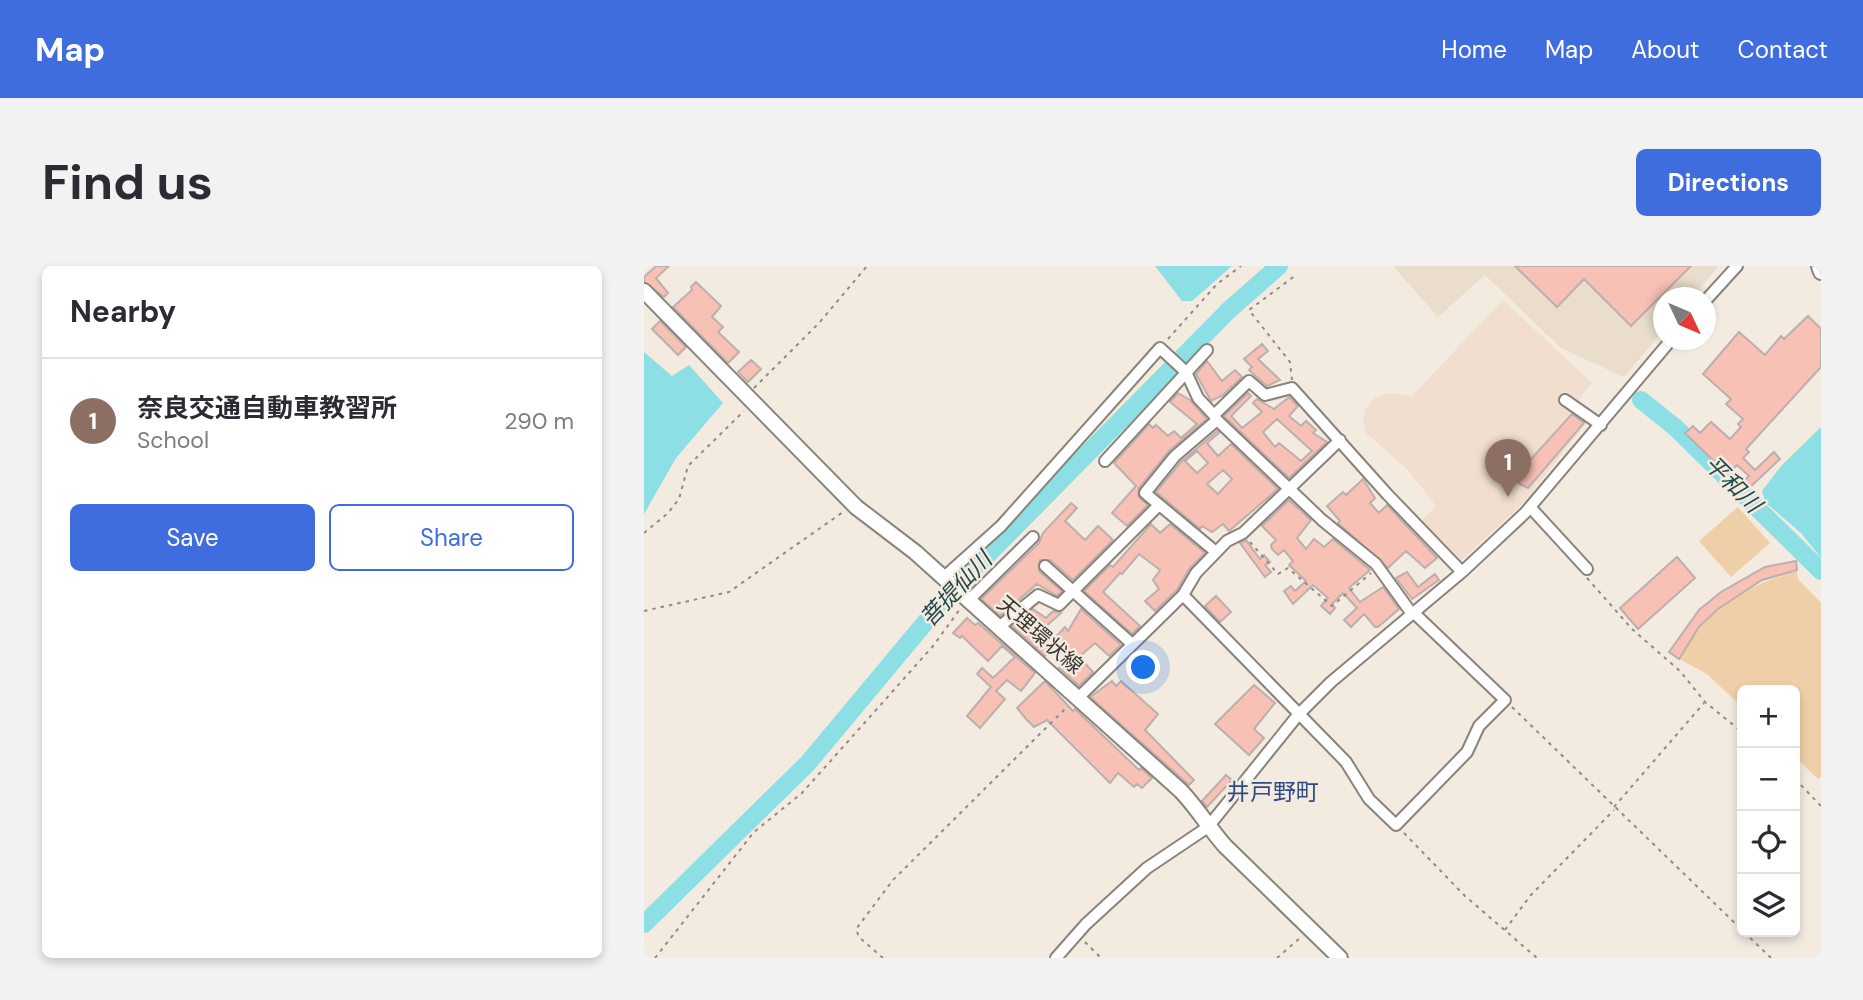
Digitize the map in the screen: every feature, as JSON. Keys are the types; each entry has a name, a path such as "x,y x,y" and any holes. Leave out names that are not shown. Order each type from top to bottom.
{"main road":[{"path":"1819,266 1821,272"},
{"name":"天理環状線","path":"644,292 856,506 1079,697 1200,811 1208,827 1340,958"}],"street":[{"path":"1716,289 1737,266"},
{"path":"944,579 1001,526 1161,349 1185,371 1198,398 1216,417 1287,488 1378,567 1412,613 1505,699 1479,726 1466,752 1396,825 1369,799 1346,762 1182,595"},
{"path":"1105,461 1185,371 1208,350"},
{"path":"1056,958 1077,934 1147,868 1208,827 1298,715 1331,682 1462,572 1531,508 1663,350"},
{"path":"1216,552 1145,493 1175,456 1249,381 1265,395 1292,388 1462,572"},
{"path":"1565,400 1601,425"},
{"path":"1079,697 1182,595 1196,573 1227,541 1243,533 1340,440"},
{"path":"999,627 1038,595 1059,605 1159,505"},
{"path":"1531,508 1586,572"},
{"path":"967,599 1033,537"},
{"path":"1045,566 1131,643"}],"path":[{"path":"644,533 668,513 679,499 688,466 819,323 867,266"},
{"path":"1161,349 1217,284 1241,266"},
{"path":"1292,388 1290,362 1249,310 1296,275"},
{"path":"644,611 729,592 838,514 856,506"},
{"path":"1243,533 1278,574 1288,568 1332,606 1378,567"},
{"path":"1586,572 1626,622 1680,671 1705,702 1737,728"},
{"path":"654,958 754,832 802,793 933,646 967,599"},
{"path":"883,958 859,937 856,929 893,880 1079,697"},
{"path":"1505,699 1614,809 1737,925"},
{"path":"1505,931 1530,896 1614,809 1705,702"},
{"path":"1800,784 1821,806"},
{"path":"1396,825 1465,896 1537,958"},
{"path":"1277,958 1310,930"},
{"path":"1077,934 1101,958"},
{"path":"1749,937 1771,958"}],"shaded area":[{"path":"1393,266 1719,266 1701,287 1653,287 1653,343 1624,377 1561,348 1485,275 1438,317"},
{"path":"1503,300 1592,383 1576,403 1592,416 1521,505 1457,564 1420,522 1436,506 1408,470 1366,433 1363,421 1366,408 1375,398 1388,393 1412,396"},
{"path":"1738,507 1770,543 1731,577 1699,541"},
{"path":"1797,571 1798,579 1821,603 1821,777 1818,779 1800,762 1800,685 1737,685 1737,702 1707,674 1679,659 1689,642 1714,614 1744,592"}],"water":[{"path":"1155,266 1232,266 1192,301 1182,301"},
{"path":"644,352 672,376 689,365 723,403 676,458 644,514"},
{"path":"1821,427 1821,558 1801,533 1765,502 1762,491 1782,465"}],"building":[{"path":"656,266 669,266 656,278 668,293 664,297 644,282 644,277"},
{"path":"1515,266 1691,266 1670,287 1653,287 1653,304 1631,326 1584,279 1557,307"},
{"path":"696,282 721,306 712,317 723,327 718,332 739,352 728,363 673,307 692,290 691,287"},
{"path":"1808,316 1821,329 1821,367 1746,449 1749,452 1743,458 1755,470 1774,452 1780,459 1746,491 1739,486 1749,476 1737,465 1731,471 1719,460 1716,463 1685,433 1693,426 1700,433 1711,422 1730,439 1741,427 1738,424 1743,419 1726,404 1731,399 1703,374 1739,332 1765,355 1781,336 1784,339"},
{"path":"660,321 686,347 678,355 652,329"},
{"path":"1262,344 1268,351 1258,359 1280,380 1267,386 1249,370 1252,367 1244,359"},
{"path":"751,360 761,369 748,382 738,372"},
{"path":"1207,361 1222,381 1235,370 1242,377 1223,395 1211,401 1196,374"},
{"path":"1178,393 1190,400 1207,419 1169,451 1139,488 1138,496 1148,505 1127,526 1112,513 1136,486 1114,463 1149,424 1153,428 1156,425 1168,436 1174,431 1181,438 1197,424 1170,402"},
{"path":"1248,393 1251,396 1231,416 1242,428 1262,412 1253,403 1257,399 1274,409 1289,397 1298,406 1289,416 1301,426 1306,421 1316,430 1313,433 1327,442 1289,478 1224,416","holes":["1277,419 1312,451 1301,461 1279,443 1275,447 1263,432"]},
{"path":"1572,414 1584,423 1528,488 1512,480"},
{"path":"1217,431 1219,433 1207,443 1218,456 1231,444 1278,489 1229,531 1223,524 1212,532 1202,526 1200,529 1156,492 1181,462","holes":["1197,451 1208,463 1197,473 1185,461","1223,470 1232,479 1218,494 1207,484"]},
{"path":"1363,479 1375,498 1370,503 1379,513 1387,505 1437,558 1425,568 1406,551 1388,568 1338,523 1340,521 1327,506 1343,492 1346,495"},
{"path":"1289,500 1311,520 1297,538 1306,549 1314,539 1324,547 1333,539 1370,570 1349,588 1360,602 1383,587 1399,609 1378,627 1364,614 1351,627 1344,620 1357,608 1343,593 1332,604 1335,608 1330,614 1321,606 1328,598 1313,585 1293,604 1284,591 1291,586 1295,591 1306,581 1289,565 1293,561 1284,550 1278,555 1272,549 1271,545 1276,540 1262,526"},
{"path":"1071,503 1077,508 1065,521 1085,540 1098,526 1113,540 1073,580 1050,560 1040,560 1039,571 1062,591 1057,596 1037,584 1000,616 981,599 1039,543 1043,533"},
{"path":"1151,524 1160,533 1170,524 1205,553 1189,569 1177,590 1155,611 1145,601 1159,589 1153,580 1160,570 1139,554 1122,574 1120,573 1103,592 1140,626 1132,634 1084,591 1110,565 1113,567"},
{"path":"1246,540 1260,559 1264,555 1270,562 1265,565 1271,572 1265,577 1240,543"},
{"path":"1677,557 1695,578 1638,629 1620,608"},
{"path":"1796,561 1797,570 1762,580 1718,609 1699,627 1679,659 1669,652 1699,610 1721,592 1765,567"},
{"path":"1407,572 1418,587 1435,574 1439,580 1412,599 1396,578"},
{"path":"1216,596 1231,612 1220,622 1205,606"},
{"path":"1033,609 1046,618 1053,611 1061,613 1034,637 1049,651 1045,656 1012,626"},
{"path":"1081,609 1121,645 1109,656 1095,643 1079,657 1093,672 1079,686 1059,668 1067,658 1051,642 1065,627 1068,631"},
{"path":"967,618 975,625 978,623 1035,673 1021,691 1007,680 996,691 1005,699 980,728 967,716 991,687 977,674 982,668 993,678 1015,657 1002,646 988,661 962,636 960,638 953,633"},
{"path":"1045,681 1073,711 1075,709 1139,770 1141,768 1152,778 1142,788 1137,784 1134,787 1118,773 1110,783 1047,720 1034,727 1026,719 1017,708"},
{"path":"1112,681 1116,686 1121,681 1158,714 1145,730 1194,780 1189,785 1090,697"},
{"path":"1254,685 1275,703 1254,729 1264,738 1249,755 1215,724"},
{"path":"1226,775 1232,780 1207,807 1202,801"}],"waterway":[{"name":"菩提仙川","path":"644,924 808,763 949,594 1229,310 1279,266"},
{"name":"平和川","path":"1641,400 1676,428 1821,571"}],"place":[{"name":"奈良交通自動車教習所","path":"1508,497"}],"district":[{"name":"井戸野町","path":"1273,792"}]}
